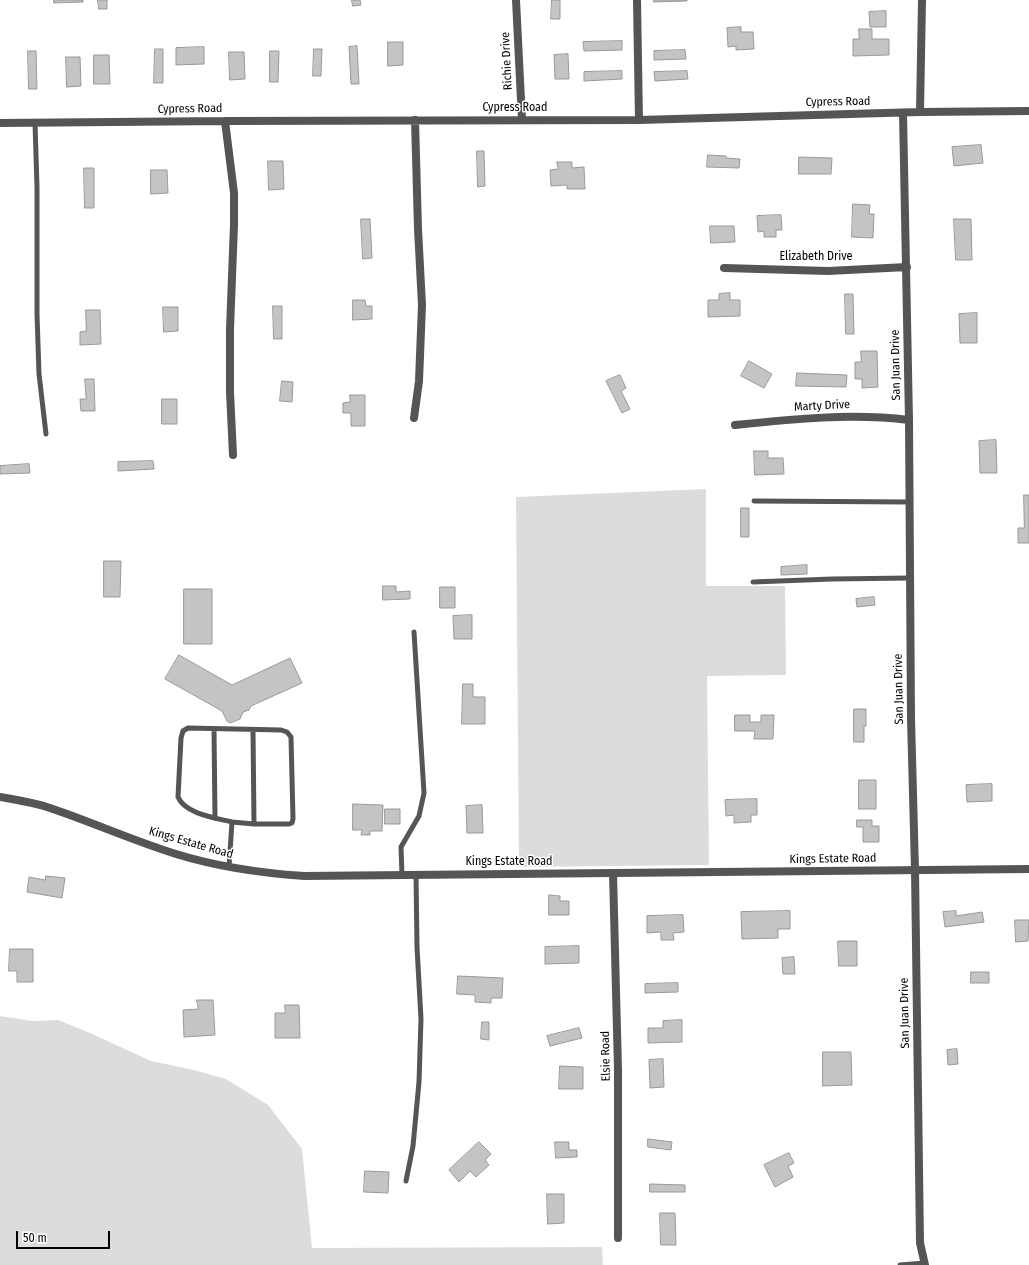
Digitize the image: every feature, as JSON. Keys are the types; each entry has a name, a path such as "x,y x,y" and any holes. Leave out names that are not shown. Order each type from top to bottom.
{"street":[{"name":"Richie Drive","path":"516,0 522,120"},
{"path":"637,0 639,120"},
{"path":"920,112 922,0"},
{"name":"Cypress Road","path":"0,123 639,120 920,112 1029,111"},
{"name":"San Juan Drive","path":"902,113 907,267 911,718 915,870 920,1243 925,1264"},
{"path":"414,418 419,381 422,305 415,120"},
{"path":"225,121 234,193 230,329 230,392 233,455"},
{"name":"Elizabeth Drive","path":"724,268 828,271 907,267"},
{"name":"Marty Drive","path":"735,425 854,417 885,417 909,420"},
{"name":"Kings Estate Road","path":"0,797 52,809 175,853 206,862 271,873 304,876 1029,869"},
{"name":"Elsie Road","path":"613,873 618,1070 618,1238"}],"lane":[{"path":"35,123 37,187 36,314 39,374 46,434"},
{"path":"754,501 910,502"},
{"path":"753,582 910,578"},
{"path":"402,875 401,847 419,816 424,793 414,632"},
{"path":"188,728 253,730 281,730 287,732 291,737 292,823 254,824 232,822 215,818 185,807 180,802 178,797 181,738 183,731 188,728"},
{"path":"214,728 215,818"},
{"path":"253,730 254,824"},
{"path":"229,867 232,822"},
{"path":"406,1181 413,1146 419,1082 422,1018 416,875"},
{"path":"900,1265 925,1264"}],"shaded area":[{"path":"706,489 706,586 785,586 786,675 707,676 709,865 519,867 516,497"},
{"path":"0,1016 32,1021 58,1020 151,1061 194,1070 226,1079 268,1105 302,1149 312,1248 602,1247 603,1265 0,1265"}],"building":[{"path":"54,0 83,0 83,2 54,3"},
{"path":"98,0 107,0 107,9 99,9"},
{"path":"352,0 360,0 361,5 353,6"},
{"path":"552,0 560,0 560,19 551,19"},
{"path":"654,0 687,0 687,1 654,2"},
{"path":"886,11 886,27 870,27 869,12"},
{"path":"741,27 741,32 753,32 754,49 736,50 736,46 728,47 727,28"},
{"path":"859,29 872,29 872,39 889,39 889,55 853,56 853,39 859,39"},
{"path":"622,41 622,50 584,51 583,42"},
{"path":"388,42 403,42 403,65 388,66"},
{"path":"357,46 359,84 351,84 349,47"},
{"path":"204,47 204,64 176,65 176,48"},
{"path":"155,49 163,49 163,83 154,83"},
{"path":"314,49 322,49 321,76 313,76"},
{"path":"685,50 686,59 654,60 654,51"},
{"path":"28,51 36,51 37,89 29,89"},
{"path":"270,51 279,51 278,82 270,82"},
{"path":"229,52 244,52 245,79 230,80"},
{"path":"568,54 569,79 555,79 554,55"},
{"path":"94,55 109,55 110,84 94,84"},
{"path":"66,57 80,57 81,86 67,87"},
{"path":"622,71 622,79 584,81 584,72"},
{"path":"687,71 688,79 655,81 654,72"},
{"path":"981,145 983,163 954,166 952,147"},
{"path":"477,151 484,151 485,186 478,187"},
{"path":"708,155 726,156 726,158 740,159 739,168 707,167"},
{"path":"799,157 832,158 831,174 799,174"},
{"path":"268,161 283,161 284,189 269,190"},
{"path":"557,162 572,162 572,168 584,167 585,189 567,189 567,185 551,186 550,170 558,169"},
{"path":"84,168 94,168 94,208 85,208"},
{"path":"151,170 167,170 168,193 151,194"},
{"path":"853,204 870,205 869,214 874,214 873,238 852,237"},
{"path":"781,215 782,230 776,230 776,237 764,237 764,231 758,232 757,216"},
{"path":"361,219 370,219 372,258 363,259"},
{"path":"954,219 971,219 972,260 956,260"},
{"path":"710,226 734,226 735,242 711,243"},
{"path":"730,293 730,300 740,300 740,316 708,317 708,300 719,300 719,294"},
{"path":"845,294 853,294 854,334 846,334"},
{"path":"353,300 365,300 366,306 372,306 372,319 353,320"},
{"path":"273,306 282,306 282,339 274,339"},
{"path":"163,307 178,307 178,331 164,332"},
{"path":"86,310 100,310 101,344 80,345 80,332 86,331"},
{"path":"977,313 977,343 960,343 959,314"},
{"path":"861,351 877,351 878,387 862,388 862,379 855,379 855,362 861,362"},
{"path":"749,361 772,374 764,388 741,376"},
{"path":"797,373 847,375 846,387 796,386"},
{"path":"620,375 626,388 621,391 630,409 622,413 606,381"},
{"path":"85,379 94,379 95,411 81,411 80,399 86,399"},
{"path":"282,381 293,382 292,402 280,401"},
{"path":"350,395 365,395 365,426 351,426 351,413 343,413 343,403 350,402"},
{"path":"162,399 177,399 177,424 162,424"},
{"path":"996,440 997,473 980,473 979,441"},
{"path":"754,451 768,451 768,458 783,458 784,474 755,475"},
{"path":"153,461 154,469 118,471 118,462"},
{"path":"29,464 30,473 0,474 0,466"},
{"path":"1024,495 1029,495 1029,543 1018,543 1018,528 1024,528"},
{"path":"741,508 749,508 749,537 741,537"},
{"path":"104,561 121,561 120,597 104,597"},
{"path":"807,565 807,574 781,575 781,567"},
{"path":"383,586 396,586 396,592 410,591 410,599 383,600"},
{"path":"440,587 455,587 455,608 440,608"},
{"path":"184,589 212,589 212,644 184,644"},
{"path":"874,597 875,605 857,607 856,599"},
{"path":"472,615 472,639 454,639 453,616"},
{"path":"179,655 232,685 290,658 302,683 251,706 249,710 243,712 240,719 230,723 227,721 222,711 165,679"},
{"path":"463,684 473,684 473,697 485,697 485,724 462,724"},
{"path":"854,709 866,709 864,742 854,742"},
{"path":"735,715 750,715 750,722 761,722 761,715 774,715 773,739 754,739 755,731 735,731"},
{"path":"859,780 876,780 876,809 859,809"},
{"path":"992,784 992,801 967,802 966,785"},
{"path":"757,799 757,815 751,815 751,822 734,823 734,815 726,816 725,800"},
{"path":"353,804 383,805 382,831 370,831 370,835 361,835 362,830 353,830"},
{"path":"482,805 483,833 467,833 466,806"},
{"path":"385,809 400,809 400,824 385,824"},
{"path":"857,820 872,820 872,826 879,826 879,842 863,842 863,827 857,827"},
{"path":"46,876 65,878 62,898 27,892 29,877 45,880"},
{"path":"549,895 560,896 560,901 569,901 569,915 549,915"},
{"path":"790,911 790,929 778,929 778,938 742,939 741,912"},
{"path":"956,911 956,916 982,912 984,922 945,927 943,912"},
{"path":"683,915 684,932 673,933 674,940 661,940 661,932 647,933 647,916"},
{"path":"1015,920 1029,920 1028,941 1016,942"},
{"path":"838,941 857,941 857,966 839,966"},
{"path":"579,946 579,963 545,964 545,947"},
{"path":"10,949 33,949 33,982 17,982 17,971 9,971"},
{"path":"794,957 795,974 783,974 782,958"},
{"path":"971,972 989,972 989,983 971,983"},
{"path":"458,976 503,978 502,998 491,998 491,1003 475,1002 475,995 457,994"},
{"path":"678,983 678,992 645,993 645,984"},
{"path":"197,1000 213,1000 215,1035 184,1037 183,1010 198,1009"},
{"path":"285,1005 299,1005 300,1038 275,1038 275,1013 285,1013"},
{"path":"682,1020 682,1042 648,1043 648,1028 663,1028 663,1021"},
{"path":"482,1022 489,1022 489,1040 481,1039"},
{"path":"579,1028 582,1038 550,1046 547,1036"},
{"path":"957,1049 958,1064 948,1065 947,1050"},
{"path":"823,1052 851,1052 852,1085 823,1086"},
{"path":"663,1059 664,1087 650,1088 649,1060"},
{"path":"560,1066 583,1067 583,1089 559,1089"},
{"path":"648,1139 672,1142 671,1150 648,1147"},
{"path":"479,1142 491,1154 485,1160 489,1165 476,1177 470,1171 459,1182 449,1170"},
{"path":"555,1142 569,1142 569,1150 577,1150 577,1157 556,1158"},
{"path":"789,1153 794,1163 788,1166 793,1177 775,1187 764,1165"},
{"path":"365,1171 389,1172 388,1193 364,1192"},
{"path":"650,1184 685,1185 685,1192 650,1192"},
{"path":"547,1194 564,1194 564,1223 548,1224"},
{"path":"660,1213 675,1213 676,1245 661,1245"}]}
